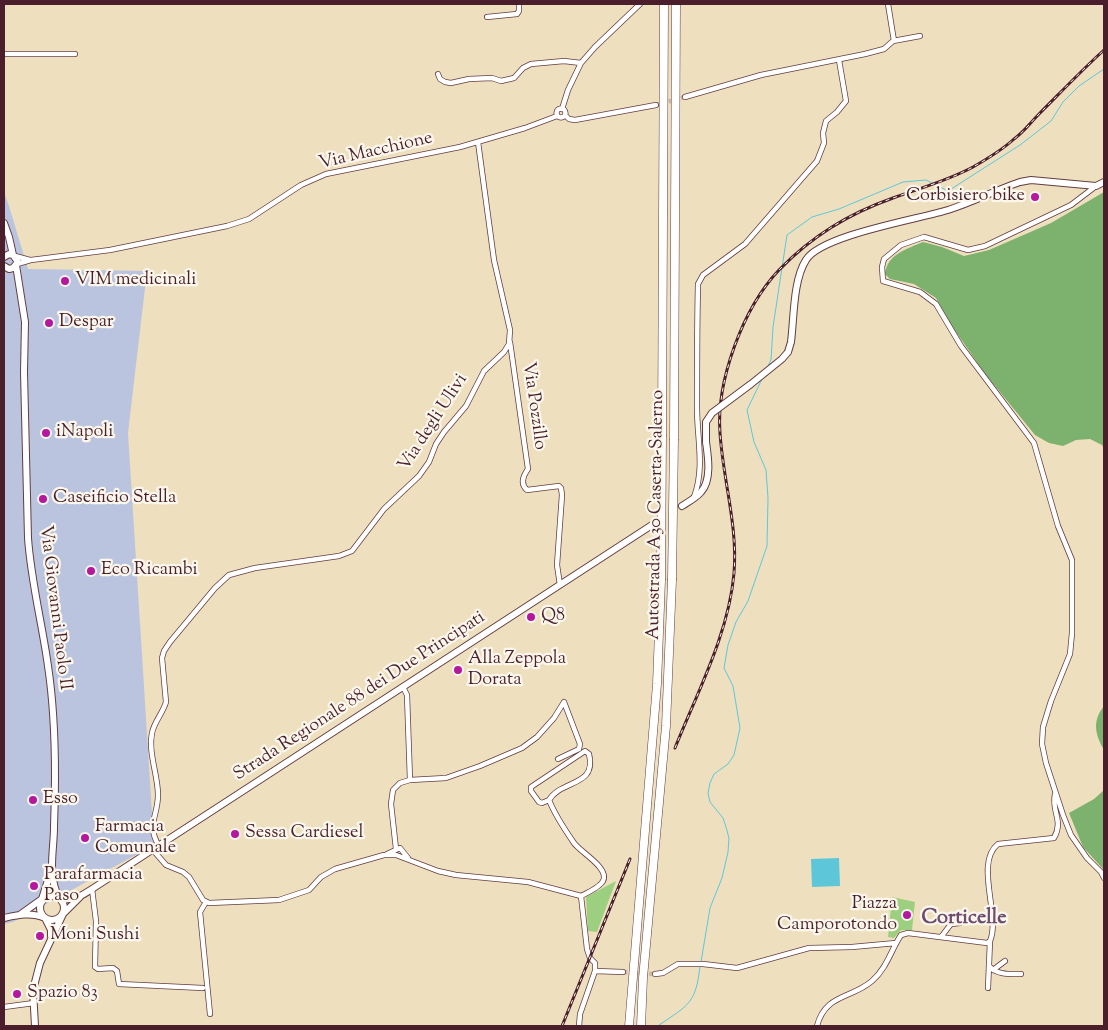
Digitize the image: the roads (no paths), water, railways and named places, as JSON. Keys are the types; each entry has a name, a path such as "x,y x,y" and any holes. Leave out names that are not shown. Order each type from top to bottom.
{"highway":[{"name":"Autostrada A30 Caserta-Salerno","path":"629,1026 656,694 661,580 664,4"},
{"name":"Autostrada A30 Caserta-Salerno","path":"641,1026 643,978 666,726 672,580 676,4"}],"main road":[{"path":"682,506 694,498 705,486 708,466 706,422 712,413 751,384 788,352 801,273 806,259 816,250 886,225 949,210 1020,182 1031,180 1096,186 1104,182"},
{"path":"4,223 14,255 9,254 4,257"},
{"name":"Via Giovanni Paolo II","path":"14,255 22,292 25,322 24,372 28,538 30,561 48,668 54,732 54,827 51,869"},
{"path":"6,268 13,268 17,265"},
{"path":"6,268 15,277 22,292"},
{"name":"Strada Regionale 88 dei Due Principati","path":"63,914 81,896 655,523"},
{"path":"35,1026 35,977 63,914 64,904 53,886 51,869"},
{"path":"51,869 39,909 51,930 51,939"},
{"name":"Strada Regionale 88 dei Due Principati","path":"42,899 51,895 68,900 81,896"},
{"path":"20,914 42,899"},
{"path":"4,918 20,914 32,914 55,920 63,914"}],"street":[{"path":"487,17 517,14 519,4"},
{"path":"562,109 568,90 581,63 640,4"},
{"path":"888,4 894,41"},
{"path":"685,97 761,75 884,49 894,41 920,36"},
{"path":"4,54 76,54"},
{"path":"694,498 699,486 700,467 697,410 698,284 703,275 745,244 817,161 824,143 823,133 826,121 846,101 839,60"},
{"path":"438,74 440,79 451,83 469,78 492,78 501,81 514,78 523,68 531,64 564,61 581,63"},
{"path":"562,109 569,119 575,120 656,105"},
{"path":"562,109 557,110 557,116 560,118 565,115"},
{"name":"Via Macchione","path":"17,265 31,260 110,250 227,226 249,218 301,185 326,174 478,142 557,116"},
{"path":"478,142 494,260 510,330 510,340"},
{"path":"1096,186 1071,205 985,246 968,250 924,237 901,245 884,259 882,267 883,281 920,292 936,304 961,346 1034,443 1058,526 1072,560 1072,633 1070,654 1051,701 1043,727 1042,744 1046,763 1072,835 1087,858 1101,872 1104,878"},
{"name":"Via Macchione","path":"14,255 31,260"},
{"name":"Via Pozzillo","path":"510,340 528,469 522,479 523,485 527,490 550,486 560,486 562,488 557,565 560,584"},
{"name":"Via degli Ulivi","path":"156,848 152,822 157,807 158,794 151,744 152,733 166,702 162,658 170,642 215,588 229,575 255,568 339,556 352,551 384,509 419,476 444,432 466,406 484,371 504,352 510,340"},
{"path":"402,687 406,695 410,780"},
{"path":"398,852 393,831 391,804 392,790 400,784 410,780 446,778 522,748 537,737 554,718 564,702 580,744 579,749 558,759"},
{"path":"585,751 590,754 592,763 590,772 584,778 551,796 549,800 542,803 539,802 531,791 531,787 585,751"},
{"path":"988,988 991,968 990,941 994,927 988,890 988,869 994,848 998,844 1054,838 1059,830 1054,800 1056,793"},
{"path":"156,848 166,865 183,872 189,877 209,904 279,900 309,890 321,877 335,869 398,852 411,860 438,871 456,875 528,882 582,896 603,882 602,871 593,859 576,845 549,800"},
{"path":"92,889 96,921 95,967 98,969 113,968 117,970 119,984 203,988"},
{"path":"579,1026 580,1014 595,971 595,963 590,958 587,949 582,896"},
{"path":"206,902 200,912 210,1014"},
{"path":"941,937 951,924 960,923 961,916"},
{"path":"817,1026 820,1015 828,1005 872,981 888,962 901,935 908,933 987,943 990,941"},
{"path":"655,974 663,973 678,964 703,964 737,968 809,948 896,943"},
{"path":"991,968 1005,961"},
{"path":"991,968 1002,973 1021,974"},
{"path":"595,971 623,972"},
{"path":"4,1007 34,1003"}],"water":[{"path":"839,858 840,886 812,887 811,859"}],"waterway":[{"path":"768,366 771,360 773,327 787,235 812,217 839,209 903,182 926,180 948,191 1020,145 1051,121 1063,102 1079,86 1104,69"},
{"path":"701,962 710,908 722,878 729,838 723,818 710,802 708,793 714,774 728,764 734,755 740,728 733,686 724,668 728,645 736,622 748,601 767,546 768,498 766,470 754,442 747,410 762,379"},
{"path":"659,1025 678,1013 689,1002 696,988 700,966"}],"tunnel":[{"path":"656,105 685,97"},
{"path":"623,972 655,974"}],"railway":[{"path":"675,748 711,662 726,618 731,595 735,555 734,538 722,451 720,413 722,391 734,346 754,304 779,270 804,247 831,227 877,204 963,172 999,151 1021,133 1104,50"},
{"path":"562,1026 630,859"}],"place":[{"name":"Corbisiero bike","path":"1035,197"},
{"name":"VIM medicinali","path":"65,281"},
{"name":"Despar","path":"49,323"},
{"name":"iNapoli","path":"46,433"},
{"name":"Caseificio Stella","path":"43,499"},
{"name":"Eco Ricambi","path":"91,571"},
{"name":"Q8","path":"531,617"},
{"name":"Alla Zeppola Dorata","path":"458,670"},
{"name":"Esso","path":"33,800"},
{"name":"Sessa Cardiesel","path":"235,834"},
{"name":"Farmacia Comunale","path":"85,838"},
{"name":"Parafarmacia Paso","path":"34,886"},
{"name":"Piazza Camporotondo","path":"907,915"},
{"name":"Moni Sushi","path":"40,936"},
{"name":"Spazio 83","path":"17,994"}],"district":[{"name":"Corticelle","path":"964,920"}]}
